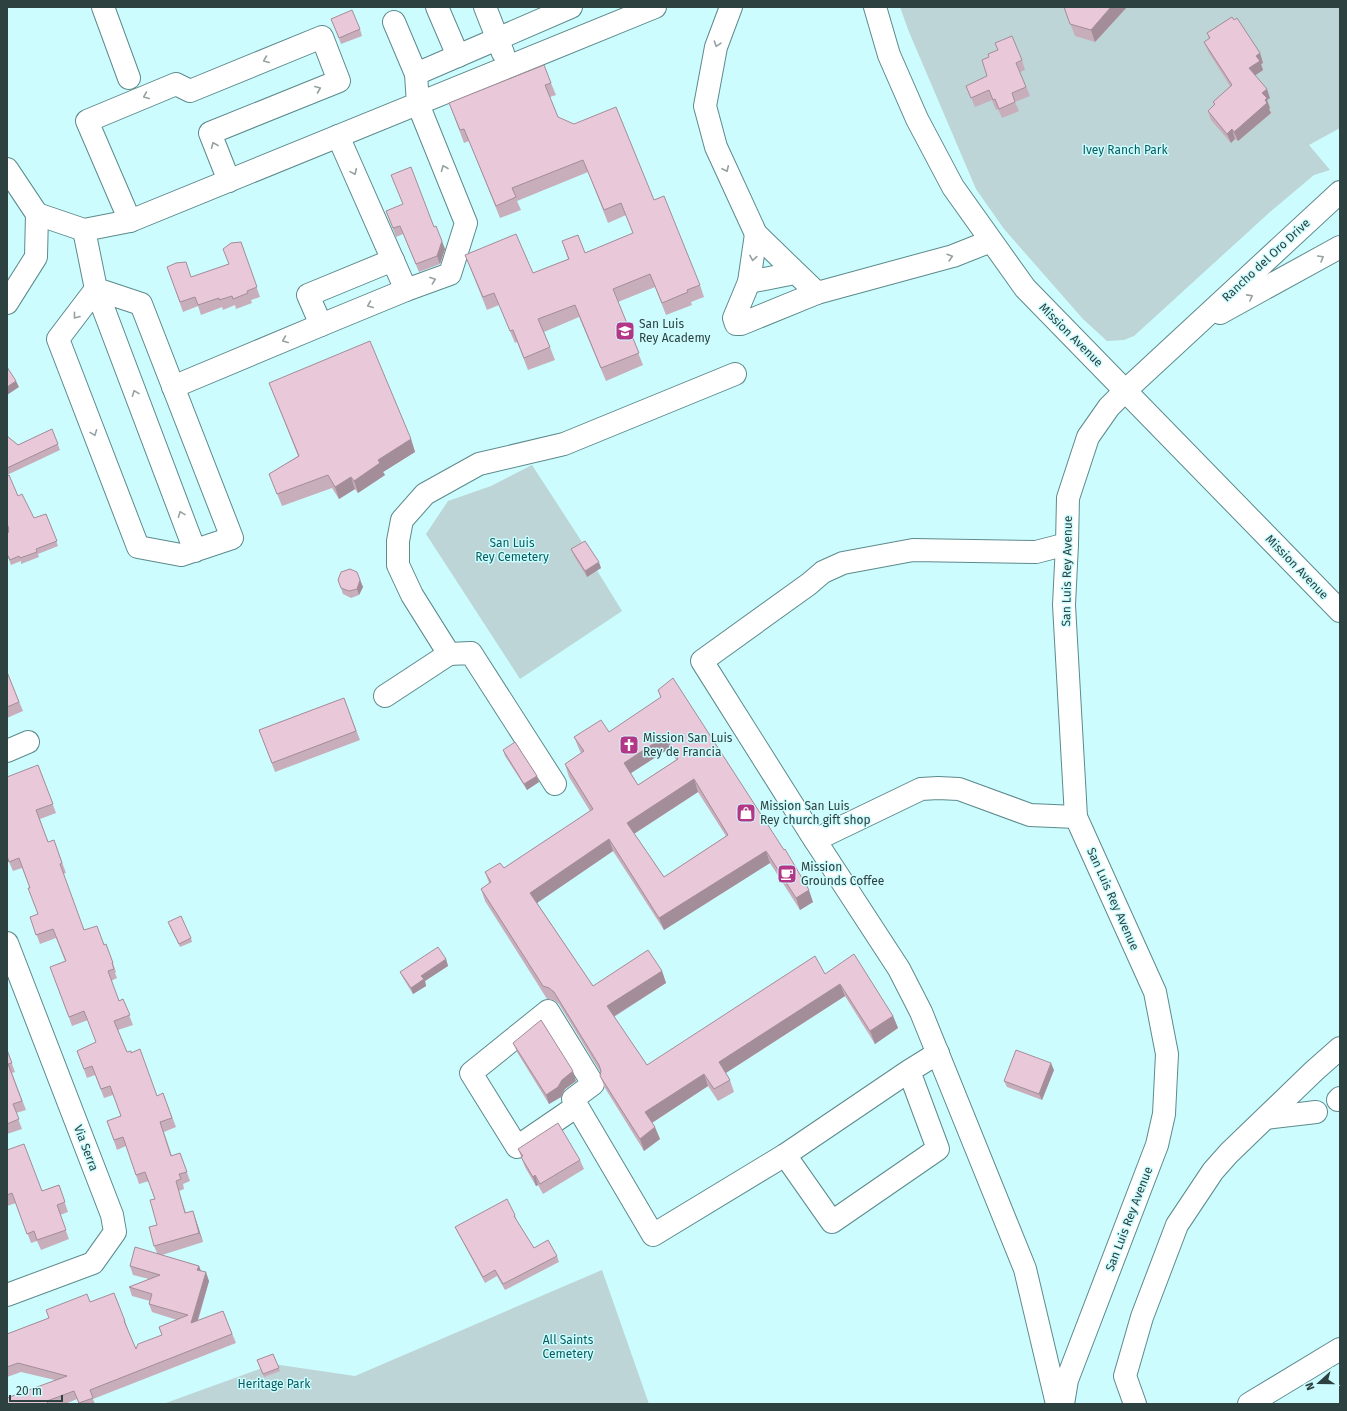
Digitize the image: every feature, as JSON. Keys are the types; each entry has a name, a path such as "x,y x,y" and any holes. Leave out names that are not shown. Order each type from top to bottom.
{"street":[{"path":"437,7 458,56"},
{"path":"485,7 509,66"},
{"path":"416,74 497,39 533,14 571,7"},
{"path":"37,214 84,230 130,222 655,7"},
{"path":"731,7 716,47 704,106 716,147 756,234 817,293"},
{"name":"Mission Avenue","path":"875,7 889,55 917,119 953,187 1025,288 1340,611"},
{"path":"108,8 129,78"},
{"path":"173,387 406,290 450,274 466,223 418,104 416,74 394,22"},
{"path":"130,222 87,121 176,84 190,91 322,37 339,81 210,133 229,181"},
{"path":"338,136 406,290"},
{"path":"7,169 37,214 36,257 7,303"},
{"name":"Rancho del Oro Drive","path":"1126,391 1340,192"},
{"path":"84,230 96,289 195,551"},
{"path":"756,234 749,282 734,318 736,324 741,324 817,293 953,256 991,241"},
{"name":"Rancho del Oro Drive","path":"1191,329 1301,270 1340,247"},
{"path":"321,325 308,295 393,260"},
{"path":"749,282 795,273"},
{"path":"96,289 141,304 232,538 181,555 138,547 58,339 96,289"},
{"path":"449,654 412,595 398,565 398,541 402,520 425,494 479,464 564,444 735,374"},
{"name":"San Luis Rey Avenue","path":"1063,1404 1067,1380 1157,1145 1164,1114 1167,1054 1155,992 1076,817 1064,605 1068,498 1088,437 1109,407 1126,391"},
{"path":"1057,1404 1025,1269 921,1012 899,969 815,840 702,661 809,584 823,572 843,563 913,550 1036,552 1067,544"},
{"path":"385,696 449,654 472,653 555,784"},
{"path":"7,751 28,742"},
{"path":"815,840 921,789 958,789 1030,815 1076,817"},
{"name":"Via Serra","path":"7,943 112,1215 115,1232 93,1263 7,1296"},
{"path":"577,1106 517,1147 471,1073 548,1012 593,1084 573,1099 653,1235 785,1155 938,1053"},
{"path":"1136,1404 1125,1376 1142,1317 1177,1225 1213,1171 1228,1153 1314,1071 1340,1049"},
{"path":"785,1155 832,1222 839,1218 938,1149 909,1071"},
{"path":"1266,1118 1316,1112"},
{"path":"1249,1404 1340,1350"}],"green space":[{"name":"Ivey Ranch Park","path":"900,7 1340,7 1340,128 1309,145 1330,170 1314,175 1270,212 1134,336 1124,340 1107,341 1083,319 1004,229 976,189 909,32"},
{"name":"San Luis Rey Cemetery","path":"532,465 582,542 576,548 593,564 622,611 520,679 426,534 448,501 491,486"},
{"name":"All Saints Cemetery","path":"602,1270 649,1404 163,1404 273,1364 355,1376"}],"building":[{"path":"1064,7 1111,7 1091,30 1070,24"},
{"path":"352,10 360,29 339,38 331,19"},
{"path":"1232,17 1234,20 1237,18 1260,53 1256,56 1260,61 1249,68 1267,89 1262,93 1267,98 1265,100 1267,103 1234,132 1232,129 1227,134 1208,111 1215,104 1213,102 1232,85 1204,42 1210,38 1207,33"},
{"path":"1012,36 1022,60 1016,63 1026,87 1012,93 1015,102 999,109 989,90 971,98 966,86 987,76 982,60 989,57 988,54 998,50 995,43"},
{"path":"544,65 551,83 545,85 558,117 574,124 616,107 654,200 664,196 700,285 662,303 650,274 613,289 639,353 601,368 575,305 538,319 550,347 524,358 513,330 510,331 494,293 483,297 465,255 516,234 533,273 569,259 562,241 578,235 585,253 633,233 621,203 604,210 583,160 512,188 516,197 496,206 464,129 460,130 449,103"},
{"path":"411,167 434,227 436,226 442,241 437,256 416,264 400,226 393,228 386,211 403,204 391,175"},
{"path":"241,242 257,287 247,291 248,293 233,299 232,296 219,300 219,298 198,305 195,297 180,302 167,267 176,263 186,262 191,277 229,264 223,249 231,243"},
{"path":"370,341 411,439 378,460 380,463 354,481 351,477 335,487 328,475 277,494 269,474 299,456 269,383"},
{"path":"7,367 16,381 7,387"},
{"path":"52,429 58,444 7,468 7,436 18,445"},
{"path":"9,475 18,496 22,494 34,518 46,514 57,541 36,549 37,552 20,558 19,556 10,560 7,554 7,533 9,532 9,529 7,524 7,476"},
{"path":"585,541 599,562 585,571 571,549"},
{"path":"350,569 357,572 360,580 357,589 349,591 341,588 338,580 341,572"},
{"path":"7,672 19,702 7,707"},
{"path":"673,678 784,850 785,849 809,890 796,898 766,851 659,918 609,839 530,893 593,986 648,950 662,971 607,1006 647,1065 815,956 825,974 854,954 893,1016 870,1031 840,984 719,1062 730,1080 714,1089 704,1074 645,1112 655,1127 640,1139 600,1076 601,1071 599,1065 554,992 543,986 481,889 491,882 485,872 500,863 504,868 593,809 565,764 584,751 574,737 601,720 609,732 661,697 658,690","holes":["665,736 678,759 638,785 624,763","694,779 728,835 664,877 627,823"]},
{"path":"344,698 356,731 272,763 259,730"},
{"path":"515,742 537,776 524,784 503,750"},
{"path":"38,765 53,804 36,810 48,842 54,840 62,863 60,864 84,930 97,926 104,945 106,944 114,969 108,971 119,1001 123,999 130,1015 114,1021 127,1052 131,1051 131,1053 140,1049 157,1096 163,1093 172,1118 160,1122 171,1156 180,1153 187,1172 179,1174 181,1179 176,1181 185,1213 193,1211 199,1233 154,1246 149,1227 157,1225 150,1200 155,1199 145,1172 136,1175 123,1137 114,1140 107,1121 121,1116 110,1086 101,1089 92,1066 84,1069 77,1051 96,1042 84,1011 69,1017 50,967 66,961 53,929 36,935 30,917 38,914 19,858 9,862 7,856 7,777"},
{"path":"181,916 191,938 179,944 168,922"},
{"path":"438,947 446,959 421,976 424,979 411,988 400,972"},
{"path":"541,1020 573,1071 562,1080 558,1087 546,1095 513,1043"},
{"path":"7,1050 12,1063 8,1064 22,1101 13,1104 19,1119 7,1124"},
{"path":"1016,1050 1051,1063 1039,1094 1004,1081"},
{"path":"558,1123 580,1160 540,1184 535,1175 533,1177 518,1149"},
{"path":"24,1144 42,1191 59,1185 65,1202 57,1205 66,1230 37,1240 34,1231 27,1234 12,1193 7,1195 7,1150"},
{"path":"507,1199 515,1215 514,1216 534,1248 548,1240 557,1256 503,1284 495,1270 483,1277 455,1227"},
{"path":"135,1247 199,1266 197,1270 206,1272 191,1323 223,1311 232,1334 90,1390 93,1398 79,1403 74,1391 47,1401 48,1404 8,1404 7,1398 67,1376 18,1363 7,1367 7,1334 49,1318 46,1310 87,1294 90,1302 114,1293 136,1349 138,1344 162,1335 159,1327 188,1315 149,1304 152,1294 129,1287 160,1275 130,1266"},
{"path":"273,1354 279,1368 263,1374 257,1360"}],"place":[{"name":"San Luis Rey Academy","path":"625,331"},
{"name":"Mission San Luis Rey de Francia","path":"629,745"},
{"name":"Mission San Luis Rey church gift shop","path":"746,813"},
{"name":"Mission Grounds Coffee","path":"787,874"}],"park label":[{"name":"Heritage Park","path":"274,1384"}]}
